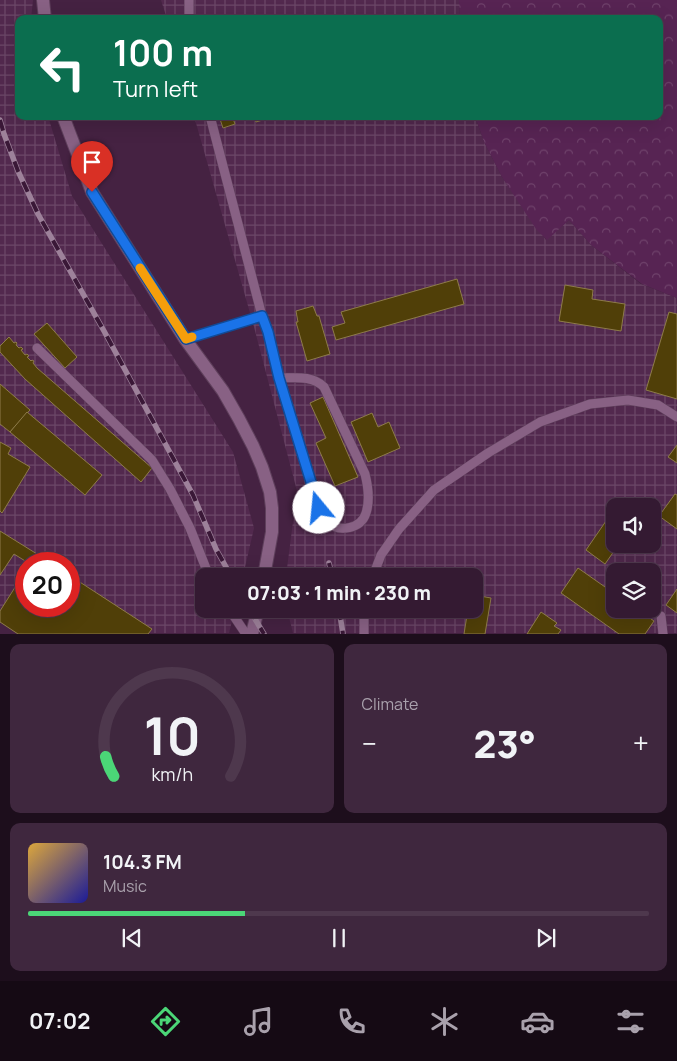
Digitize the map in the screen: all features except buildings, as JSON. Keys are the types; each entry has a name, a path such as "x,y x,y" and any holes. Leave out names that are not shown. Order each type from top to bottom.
{"street":[{"path":"43,0 45,15"},
{"path":"65,120 92,192 186,339 240,419 253,446 270,492 272,508 272,532 265,568"},
{"path":"252,634 256,618"}],"lane":[{"path":"189,0 189,15"},
{"path":"211,120 279,378 319,508 326,522 340,528 352,528 366,513 368,487 365,474 324,387 320,382 310,378 279,378"},
{"path":"186,339 262,316"},
{"path":"37,348 152,460 170,489 190,528 206,568"},
{"path":"376,568 381,555 399,529 434,490 488,453 540,422 590,404 628,400 658,405 677,411"},
{"path":"658,405 677,417"},
{"path":"661,616 663,634"},
{"path":"235,618 246,634"},
{"path":"364,618 364,634"}],"shaded area":[{"path":"0,0 33,0 31,15 15,15 15,120 49,120 72,196 233,452 254,528 245,568 195,568 195,618 233,618 229,633 18,633 0,622"},
{"path":"161,0 459,0 460,15 166,15"},
{"path":"195,120 476,120 484,142 502,177 546,240 569,220 591,245 641,284 677,298 677,633 293,633 289,618 483,618 483,568 287,568 297,491 254,327"}],"green space":[{"path":"459,0 677,0 677,298 642,284 591,245 569,220 547,240 536,229 502,177 484,142 476,120 663,120 663,15 460,15"}],"railway":[{"path":"0,120 18,171 38,214 193,495 216,549 227,568"},
{"path":"329,563 330,568"},
{"path":"254,618 264,634"},
{"path":"340,618 343,634"}],"slow traffic":[{"path":"140,268 186,339 192,337"}],"route":[{"path":"92,192 186,339 262,316 319,508"}]}
